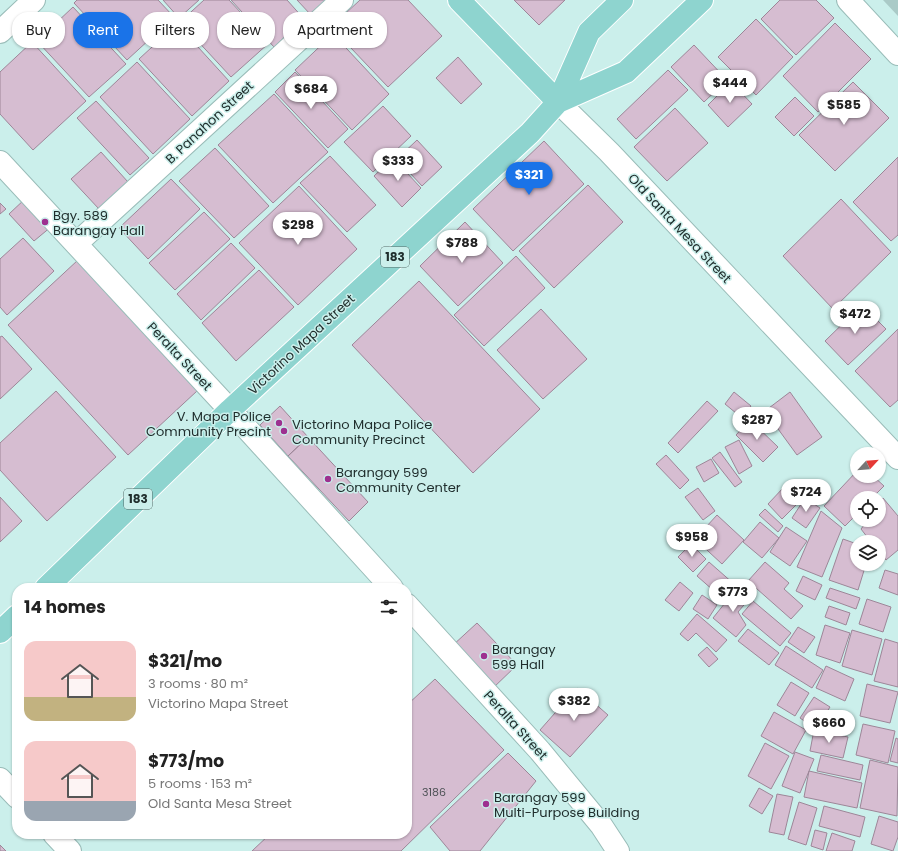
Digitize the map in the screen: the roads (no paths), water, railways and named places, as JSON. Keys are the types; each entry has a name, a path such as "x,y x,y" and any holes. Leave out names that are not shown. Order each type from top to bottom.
{"main road":[{"name":"Old Santa Mesa Street","path":"460,0 558,102"},
{"name":"Victorino Mapa Street","path":"51,583 230,410 530,133 558,102 590,32 622,0"},
{"name":"Victorino Mapa Street","path":"558,102 626,72 702,0"},
{"path":"0,632 12,621"}],"street":[{"path":"0,32 34,0"},
{"name":"B. Panahon Street","path":"76,244 342,0"},
{"path":"848,0 898,54"},
{"name":"Old Santa Mesa Street","path":"558,102 608,152 898,458"},
{"name":"Peralta Street","path":"0,162 230,410 387,583"},
{"name":"Peralta Street","path":"412,610 540,751 602,825 618,851"},
{"path":"0,779 12,792"},
{"path":"59,839 70,851"}],"place":[{"name":"Bgy. 589 Barangay Hall","path":"45,222"},
{"name":"V. Mapa Police Community Precint","path":"279,423"},
{"name":"Victorino Mapa Police Community Precinct","path":"284,431"},
{"name":"Barangay 599 Community Center","path":"328,479"},
{"name":"Barangay 599 Hall","path":"484,656"},
{"name":"Barangay 599 Multi-Purpose Building","path":"486,804"}]}
